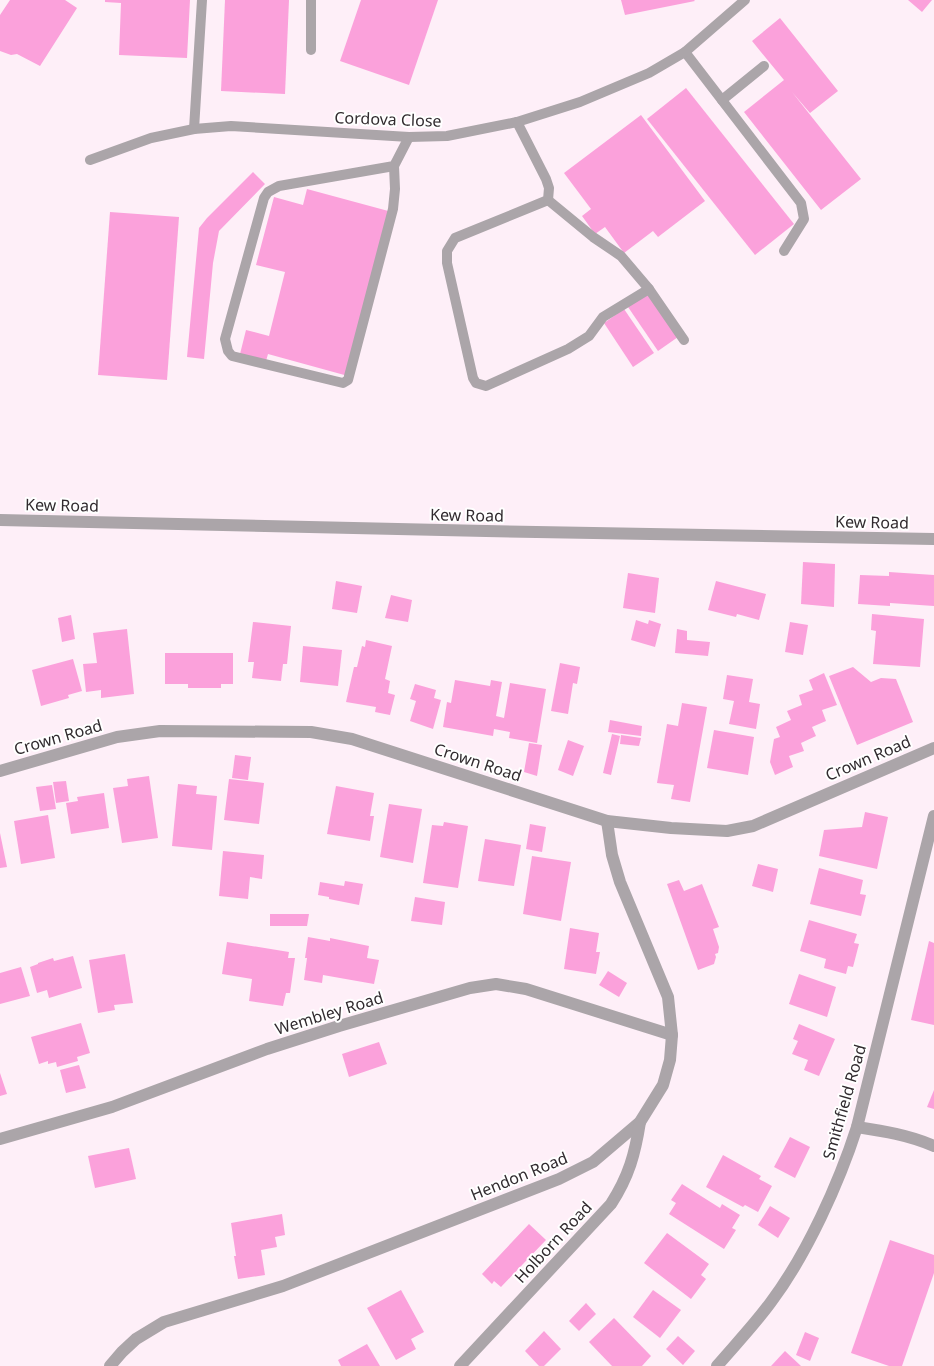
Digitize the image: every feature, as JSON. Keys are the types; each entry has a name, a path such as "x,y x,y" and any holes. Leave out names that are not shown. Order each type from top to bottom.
{"street":[{"name":"Kew Road","path":"0,520 934,539"},
{"name":"Crown Road","path":"0,771 117,737 160,731 311,732 352,739 607,821 670,828 727,831 753,826 934,748"},
{"name":"Smithfield Road","path":"717,1366 771,1302 796,1265 839,1176 857,1126 934,816"},
{"name":"Hendon Road","path":"110,1366 136,1338 164,1322 283,1286 559,1179 593,1162 640,1122 663,1085 670,1060 672,1035 668,997 620,882 612,855 607,821"},
{"name":"Wembley Road","path":"0,1139 112,1107 303,1037 470,988 496,984 526,989 672,1035"},
{"name":"Holborn Road","path":"460,1366 611,1204 626,1178 635,1154 640,1122"},
{"path":"857,1126 921,1140 934,1146"}],"lane":[{"path":"194,129 202,0"},
{"path":"311,0 311,50"},
{"name":"Cordova Close","path":"90,160 151,138 194,129 231,126 409,137 447,136 517,122 580,102 649,73 685,52 745,0"},
{"path":"685,52 800,203 804,219 784,251"},
{"path":"722,100 764,66"},
{"path":"517,122 546,179 549,188 548,200"},
{"path":"394,166 279,186 268,192 264,198 225,339 228,351 232,356 343,383 348,380 393,209 395,189 394,166 409,137"},
{"path":"548,200 593,237 621,256 649,289 684,340"},
{"path":"548,200 455,238 447,252 447,263 473,378 476,383 486,386 568,349 589,336 603,318 649,289"}],"building":[{"path":"10,0 65,0 77,8 40,66 17,54 11,55 0,51 0,15"},
{"path":"105,0 190,0 187,58 119,55 121,3 105,2"},
{"path":"225,0 289,0 285,94 221,91"},
{"path":"361,0 438,0 409,85 340,61"},
{"path":"621,0 694,0 695,1 625,15"},
{"path":"908,0 932,0 922,12"},
{"path":"780,18 838,91 810,113 792,92 861,179 821,210 744,112 784,80 752,41"},
{"path":"686,88 794,224 755,255 647,119"},
{"path":"641,115 705,201 658,237 653,231 624,253 605,227 595,234 582,216 591,209 564,173"},
{"path":"253,172 265,184 219,231 213,263 204,359 187,357 199,228"},
{"path":"307,189 392,212 348,376 268,354 266,361 240,354 246,330 269,336 285,272 256,265 274,197 303,205"},
{"path":"110,212 179,217 167,380 98,375"},
{"path":"648,293 678,337 658,351 628,307"},
{"path":"624,309 654,353 633,367 604,323"},
{"path":"803,562 835,564 834,607 801,604"},
{"path":"889,572 934,575 934,606 890,603 890,606 858,604 860,575 889,576"},
{"path":"628,573 659,578 655,613 623,608"},
{"path":"336,581 362,586 357,613 332,609"},
{"path":"716,581 766,594 759,620 737,614 736,617 708,610"},
{"path":"391,595 412,600 408,622 385,618"},
{"path":"872,614 924,619 920,667 873,664 876,631 871,630"},
{"path":"71,615 75,639 62,642 58,618"},
{"path":"636,620 648,624 649,620 661,624 655,647 631,640"},
{"path":"253,622 291,626 287,664 283,664 281,681 252,678 254,662 248,662"},
{"path":"790,622 808,625 803,655 785,652"},
{"path":"127,629 134,694 101,698 101,690 86,692 83,664 97,663 93,633"},
{"path":"677,629 687,631 687,640 710,642 708,656 675,653"},
{"path":"366,640 392,646 385,679 390,681 388,693 395,695 390,715 375,712 376,707 346,702 354,667 357,667 362,646 365,647"},
{"path":"303,646 342,650 338,686 300,682"},
{"path":"165,653 233,653 233,684 221,684 221,688 188,688 188,684 165,684"},
{"path":"73,659 82,691 68,695 69,698 41,706 32,670"},
{"path":"560,663 580,667 577,684 573,683 568,714 551,711"},
{"path":"853,667 871,682 881,678 896,679 913,722 857,745 829,676"},
{"path":"824,673 837,705 822,710 826,721 812,727 816,736 801,743 804,751 789,756 793,767 775,775 770,762 774,739 780,737 776,727 791,720 787,711 802,705 799,695 813,690 809,680"},
{"path":"727,675 753,679 749,702 760,704 756,729 729,724 734,701 723,699"},
{"path":"455,680 490,686 491,680 502,682 496,716 504,718 510,683 546,689 537,743 509,738 510,732 494,729 493,736 443,727 447,702 451,703"},
{"path":"415,684 436,690 434,698 441,700 433,729 410,721 416,701 410,699"},
{"path":"682,703 707,707 690,802 671,799 674,785 657,783 667,724 678,726"},
{"path":"610,720 642,726 641,736 608,732"},
{"path":"714,730 754,737 748,775 707,768"},
{"path":"612,734 620,736 611,775 603,773"},
{"path":"621,735 641,738 639,746 620,744"},
{"path":"568,740 584,746 573,776 558,770"},
{"path":"529,743 542,745 537,776 524,772"},
{"path":"235,755 251,757 248,780 232,778"},
{"path":"149,776 158,838 122,843 113,788 128,786 127,779"},
{"path":"229,779 264,783 259,824 224,820"},
{"path":"66,781 69,801 56,803 53,782"},
{"path":"178,784 197,786 196,794 217,796 212,850 172,846"},
{"path":"52,785 56,809 40,811 36,787"},
{"path":"336,786 374,793 370,816 374,816 370,841 327,834"},
{"path":"104,793 109,828 71,834 66,803 78,801 77,797"},
{"path":"389,804 422,809 413,863 380,857"},
{"path":"865,812 888,817 877,869 819,856 824,830 862,827"},
{"path":"48,815 55,858 21,864 14,821"},
{"path":"444,822 468,826 458,888 423,883 432,825 443,826"},
{"path":"530,824 546,827 542,852 526,849"},
{"path":"0,833 7,867 0,868"},
{"path":"485,839 521,845 514,886 478,881"},
{"path":"223,851 264,855 262,879 250,877 248,899 219,896"},
{"path":"532,856 571,862 561,921 523,914"},
{"path":"758,864 778,869 773,892 752,886"},
{"path":"819,868 863,880 860,894 866,895 861,916 810,904"},
{"path":"679,880 684,891 702,884 719,927 713,929 719,947 718,953 715,954 714,964 698,970 667,884"},
{"path":"345,881 363,884 359,905 318,895 320,882 344,886"},
{"path":"415,897 445,902 442,925 411,921"},
{"path":"270,914 309,914 307,926 270,926"},
{"path":"809,920 857,934 854,943 859,944 853,967 848,966 846,974 824,968 826,959 800,951"},
{"path":"570,928 599,933 596,952 600,952 596,974 564,969"},
{"path":"308,937 330,941 330,938 369,946 367,958 379,960 374,984 323,975 322,983 304,980"},
{"path":"929,941 934,943 934,1025 911,1020"},
{"path":"227,942 289,952 288,958 295,958 290,993 286,993 283,1006 249,1001 252,979 222,974"},
{"path":"125,954 133,1003 114,1005 115,1010 98,1013 89,960"},
{"path":"73,956 82,988 49,998 47,990 37,993 30,967 53,958 54,961"},
{"path":"21,967 30,996 0,1004 0,973"},
{"path":"608,971 627,983 619,997 599,985"},
{"path":"799,974 836,987 827,1017 789,1004"},
{"path":"81,1023 90,1053 77,1057 78,1061 57,1067 56,1062 48,1064 48,1061 39,1064 31,1037"},
{"path":"799,1024 835,1039 819,1076 804,1070 808,1060 792,1054 798,1041 793,1039"},
{"path":"379,1042 387,1064 349,1077 342,1054"},
{"path":"79,1065 86,1088 66,1093 60,1070"},
{"path":"0,1073 7,1094 0,1096"},
{"path":"934,1090 934,1109 927,1107"},
{"path":"790,1137 810,1147 795,1178 774,1167"},
{"path":"129,1148 136,1179 95,1188 88,1156"},
{"path":"723,1155 761,1176 759,1179 772,1186 758,1212 745,1205 743,1207 706,1187"},
{"path":"682,1184 720,1208 722,1204 740,1215 732,1228 736,1230 724,1249 669,1214 676,1203 671,1200"},
{"path":"770,1206 790,1218 778,1238 758,1225"},
{"path":"282,1214 285,1235 275,1237 277,1247 261,1250 265,1275 238,1279 231,1223"},
{"path":"529,1224 546,1240 501,1287 494,1281 492,1284 482,1274"},
{"path":"667,1233 709,1264 701,1275 706,1279 691,1299 644,1263"},
{"path":"890,1240 934,1255 934,1273 902,1366 889,1366 851,1353"},
{"path":"401,1290 424,1332 411,1339 416,1349 396,1360 367,1308"},
{"path":"653,1290 681,1310 660,1338 633,1317"},
{"path":"586,1303 596,1314 579,1331 569,1321"},
{"path":"614,1318 651,1356 642,1366 612,1366 589,1342"},
{"path":"544,1331 561,1349 544,1366 539,1366 525,1351"},
{"path":"805,1332 819,1338 810,1361 796,1355"},
{"path":"678,1336 695,1351 683,1365 666,1349"},
{"path":"367,1344 380,1366 341,1366 338,1360"},
{"path":"785,1351 801,1366 771,1366"}]}
